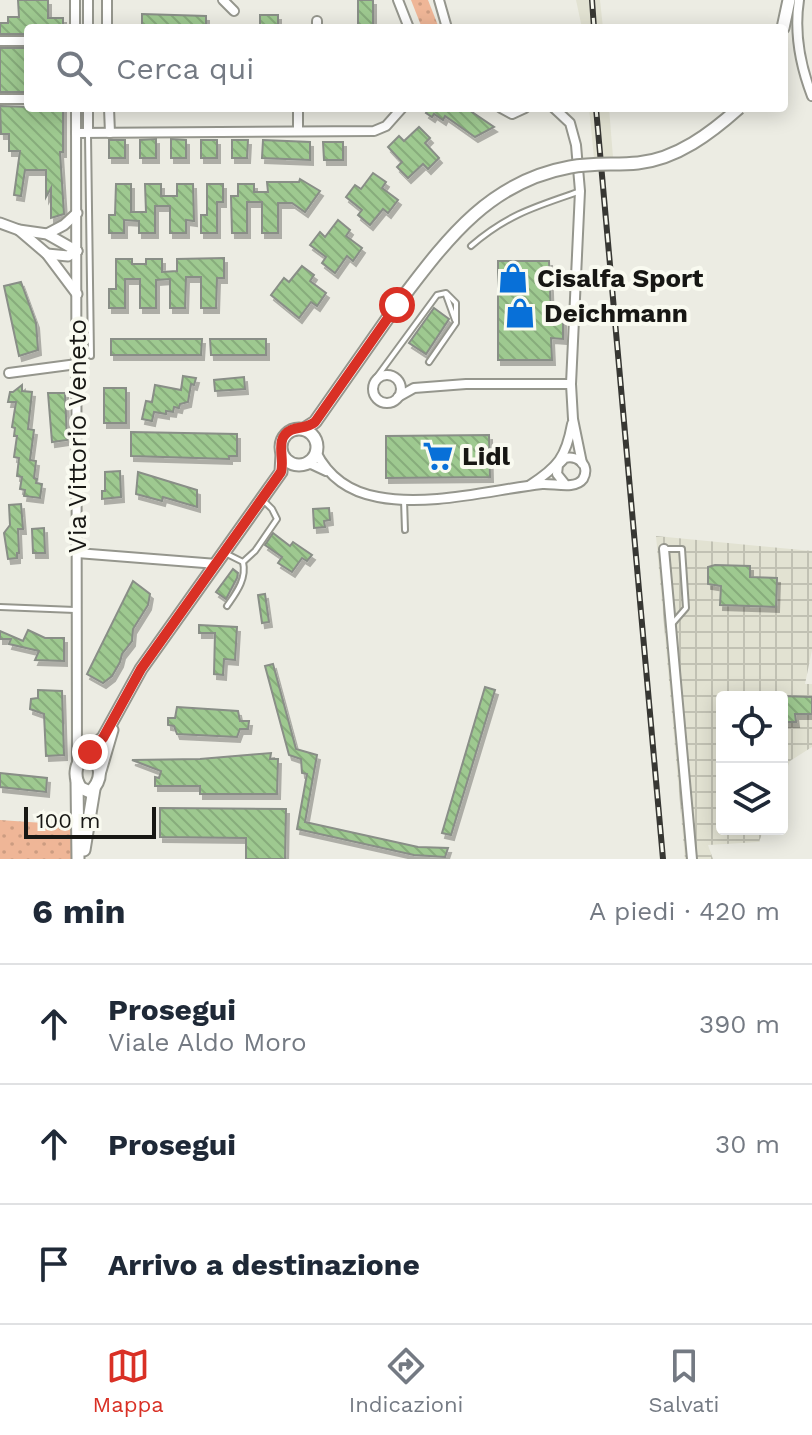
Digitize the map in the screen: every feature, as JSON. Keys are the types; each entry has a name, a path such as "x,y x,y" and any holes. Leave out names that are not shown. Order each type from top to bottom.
{"main road":[{"path":"784,24 789,0"},
{"path":"309,432 397,305 445,242 472,214 501,194 531,179 570,167 642,162 680,150 710,133 734,112"},
{"path":"81,859 77,764 103,738 141,669 281,472 283,436 292,429 309,432"},
{"path":"281,472 309,462 316,452 309,432"},
{"path":"282,454 291,463 300,465"},
{"path":"81,859 94,789 114,721"},
{"path":"87,752 96,758 100,771"},
{"path":"77,781 84,790 90,792 94,789"}],"street":[{"path":"75,0 75,24"},
{"path":"88,0 88,24"},
{"path":"107,0 107,24"},
{"path":"223,0 234,11"},
{"path":"398,0 407,24"},
{"path":"439,0 446,24"},
{"path":"799,0 798,41 812,96"},
{"path":"0,41 24,41"},
{"path":"0,99 24,99"},
{"name":"Via Vittorio Veneto","path":"76,112 77,764"},
{"path":"88,112 88,133"},
{"path":"109,112 110,133"},
{"path":"298,112 298,131"},
{"path":"76,133 374,131 386,126 398,112"},
{"path":"316,452 341,485 378,497 404,500 574,485 582,480 585,471 573,419 571,384 580,191 574,134 570,123 558,112"},
{"path":"47,234 77,213"},
{"path":"0,223 19,230 47,234 77,251"},
{"path":"19,230 47,254 77,294"},
{"path":"47,254 68,256 77,251"},
{"path":"9,373 77,364"},
{"path":"414,388 385,374 376,378 372,387 377,400 390,403 414,388 466,384 571,384"},
{"path":"398,381 401,390 398,397"},
{"path":"565,484 557,474 568,446 573,419"},
{"path":"526,487 569,456 582,463"},
{"path":"300,465 311,464 330,473"},
{"path":"664,549 692,859"},
{"path":"77,553 217,564"}],"lane":[{"path":"88,133 91,356"},
{"path":"471,246 493,227 518,213 580,191"},
{"path":"376,378 437,295 446,293 456,303 456,323 429,362"},
{"path":"243,562 255,551 277,519 262,499"},
{"path":"404,500 405,530"},
{"path":"664,549 682,549 686,608 671,624"},
{"path":"225,553 243,562 245,570 240,587 227,606"},
{"path":"0,607 77,610"}],"shaded area":[{"path":"411,0 428,0 437,24 420,24"},
{"path":"576,0 600,0 603,24 581,24"},
{"path":"589,112 609,112 613,157 594,158"},
{"path":"656,536 812,551 812,650 805,684 812,684 812,747 790,761 788,766 788,691 716,691 716,835 762,835 759,842 708,845 713,859 685,859"},
{"path":"0,820 72,825 72,859 0,859"}],"building":[{"path":"18,0 48,0 48,18 63,18 63,24 24,24 24,34 0,34 0,23 8,23 8,17 19,17"},
{"path":"358,0 373,0 373,24 358,24"},
{"path":"142,14 206,16 206,24 142,24"},
{"path":"260,15 278,15 278,24 260,24"},
{"path":"0,48 24,48 24,92 0,92"},
{"path":"0,106 24,107 24,112 63,112 63,152 60,152 64,214 51,218 51,188 46,197 46,170 25,170 21,196 14,195 20,151 9,151 9,134 1,134"},
{"path":"472,112 494,127 475,137 445,116 443,120 426,113"},
{"path":"419,127 430,138 425,143 439,158 428,169 423,164 408,178 397,167 402,162 388,147 399,136 404,141"},
{"path":"156,139 156,158 140,158 140,140"},
{"path":"171,139 186,140 186,158 171,158"},
{"path":"109,140 125,140 125,158 109,158"},
{"path":"201,140 217,140 217,158 201,158"},
{"path":"232,140 248,140 247,158 232,158"},
{"path":"263,140 310,142 310,160 262,158"},
{"path":"323,142 343,142 343,160 324,160"},
{"path":"373,173 386,182 382,188 398,200 388,213 383,209 370,225 358,215 362,210 346,197 355,185 361,189"},
{"path":"300,179 320,191 305,212 292,203 278,203 278,233 262,233 262,202 247,202 247,233 232,233 231,196 238,196 238,184 254,184 254,192 268,192 267,182 299,182"},
{"path":"116,184 131,184 131,212 146,212 145,184 161,184 161,196 177,196 177,184 193,184 194,221 186,220 186,233 170,233 170,206 155,206 155,233 139,233 139,221 124,220 124,233 109,233 109,215 115,215"},
{"path":"207,184 223,184 223,202 217,202 217,233 201,233 201,215 207,215"},
{"path":"338,220 350,230 346,236 362,248 353,261 347,256 335,273 322,263 326,257 310,245 320,232 325,237"},
{"path":"224,258 224,278 217,278 216,308 201,308 201,277 186,277 185,308 170,308 170,279 156,280 156,308 140,308 140,279 125,279 125,308 109,308 109,289 116,289 116,259 132,259 132,264 146,264 146,259 162,259 162,272 177,271 177,259"},
{"path":"498,261 549,261 551,317 563,316 563,339 551,338 552,360 498,360"},
{"path":"302,266 314,275 310,281 326,293 317,306 311,302 299,318 271,295 284,278 289,282"},
{"path":"21,282 36,323 38,350 19,356 4,286"},
{"path":"434,308 449,319 426,354 409,343"},
{"path":"111,339 202,339 201,355 111,355"},
{"path":"210,339 266,339 266,355 211,355"},
{"path":"183,376 196,378 194,385 191,384 188,402 180,404 179,408 174,407 173,412 154,412 152,421 142,419 146,401 152,402 155,385 181,390"},
{"path":"244,377 245,389 215,391 214,380"},
{"path":"22,385 22,391 32,392 28,429 34,430 30,460 36,461 34,478 37,479 36,483 42,484 40,498 24,496 25,490 20,489 22,477 17,476 19,458 14,457 17,436 14,436 15,428 12,427 16,402 8,402 10,392"},
{"path":"104,388 126,388 126,423 104,423"},
{"path":"48,393 65,393 67,440 52,442"},
{"path":"131,432 237,434 237,456 229,456 229,459 131,456"},
{"name":"Lidl","path":"489,435 490,477 386,478 386,436"},
{"path":"120,471 121,497 102,499 105,472"},
{"path":"138,472 197,490 197,507 163,497 162,501 136,494"},
{"path":"21,504 23,529 18,529 19,553 17,558 8,559 4,533 10,525 9,505"},
{"path":"329,508 330,520 324,521 325,527 314,528 313,509"},
{"path":"44,528 45,553 33,553 32,529"},
{"path":"273,533 290,546 293,542 312,555 307,561 302,558 292,572 278,563 282,557 265,545"},
{"path":"750,566 750,577 777,578 776,607 720,605 721,586 708,584 708,567"},
{"path":"233,569 238,573 237,578 226,599 216,592"},
{"path":"133,581 150,594 148,605 133,629 132,641 112,676 103,683 87,674"},
{"path":"265,594 269,622 262,623 258,595"},
{"path":"199,625 237,627 235,660 224,659 223,675 214,674 215,633 199,633"},
{"path":"28,630 45,638 64,638 64,661 35,660 39,651 9,644 11,639 0,639 0,631 23,641"},
{"path":"273,664 296,749 317,755 305,822 418,847 448,848 445,857 414,855 297,829 307,774 302,773 301,759 289,755 265,666"},
{"path":"485,687 495,690 451,835 442,833"},
{"path":"38,690 62,691 64,755 46,756 44,714 30,709 31,699 38,698"},
{"path":"788,696 812,697 812,714 795,714 796,722 788,722"},
{"path":"177,707 238,711 240,721 249,721 248,729 240,729 237,737 177,734 174,726 168,725 168,718 175,718"},
{"path":"271,753 270,759 278,759 277,794 200,794 200,786 155,786 155,777 159,778 161,771 132,760 200,759"},
{"path":"0,773 47,778 46,792 0,787"},
{"path":"160,808 286,809 285,859 246,859 246,838 160,837"}],"railway":[{"path":"592,0 594,24"},
{"path":"596,112 663,859"}],"place":[{"name":"Cisalfa Sport","path":"513,278"},
{"name":"Deichmann","path":"520,313"},
{"name":"Lidl","path":"438,456"}],"route":[{"path":"90,752 87,752 103,738 114,721 141,669 281,472 283,436 292,429 304,429 315,422 397,305"}]}
